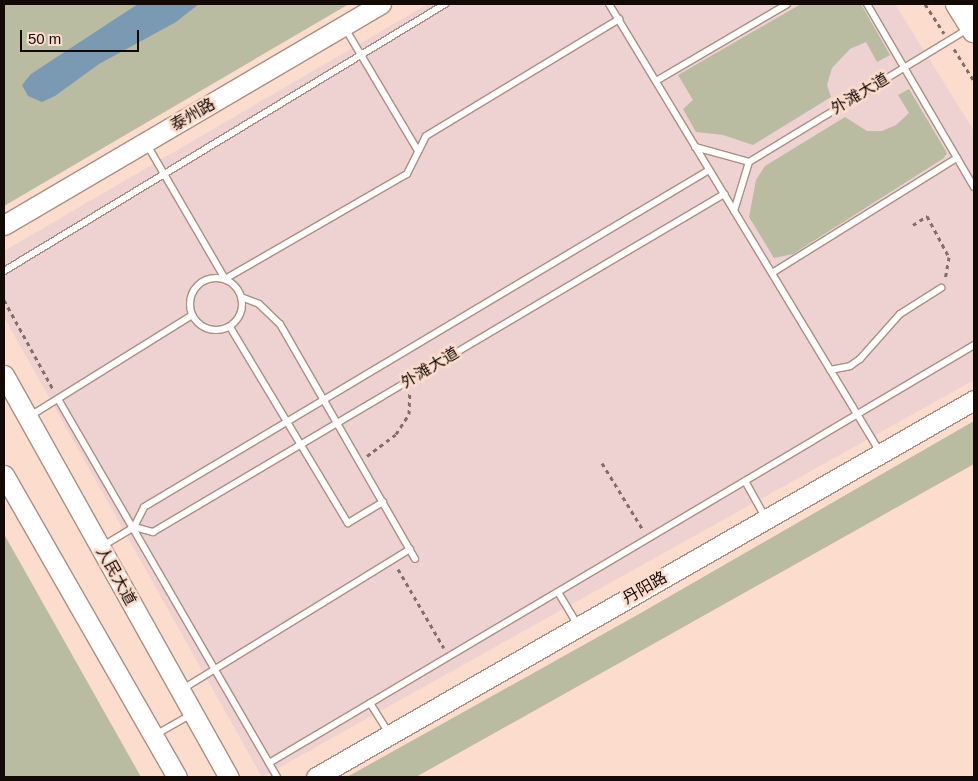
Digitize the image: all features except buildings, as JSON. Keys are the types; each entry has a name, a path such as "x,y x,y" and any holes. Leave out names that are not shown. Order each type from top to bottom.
{"highway":[{"path":"958,4 973,28"}],"street":[{"name":"泰州路","path":"4,224 381,4"},
{"name":"人民大道","path":"4,375 229,777"},
{"name":"丹阳路","path":"316,777 974,400"},
{"path":"4,475 177,777"}],"lane":[{"path":"4,271 445,4"},
{"path":"609,4 880,454"},
{"path":"656,81 787,4"},
{"path":"867,4 974,187"},
{"path":"146,142 224,279 238,290 241,297 240,314 230,327 221,330 204,328 192,315 190,306 194,290 208,279 224,279 407,174 426,136 619,19"},
{"path":"344,26 418,151"},
{"name":"外滩大道","path":"749,162 973,28"},
{"path":"696,147 749,162 734,211"},
{"path":"772,273 957,158"},
{"name":"外滩大道","path":"100,547 134,527 144,507 709,170"},
{"name":"外滩大道","path":"134,527 154,532 724,194"},
{"path":"830,370 850,366 860,359 900,314 941,288"},
{"path":"241,297 259,304 280,324 415,559"},
{"path":"28,418 192,315"},
{"path":"230,327 348,523 383,502"},
{"path":"269,763 974,345"},
{"path":"58,399 134,527 277,777"},
{"path":"745,481 766,519"},
{"path":"180,690 410,549"},
{"path":"558,592 579,626"},
{"path":"370,703 390,735"},
{"path":"153,736 193,713"}],"path":[{"path":"913,225 927,216 948,257 947,276 941,288"},
{"path":"4,300 58,399"},
{"path":"360,461 392,438 404,423 412,404 409,380"},
{"path":"602,462 648,538"},
{"path":"392,560 449,657"}],"shaded area":[{"path":"428,4 895,4 974,131 974,380 262,777 4,317 4,251"}],"green space":[{"path":"4,4 349,4 4,206"},
{"path":"801,4 861,4 890,55 877,62 866,42 850,49 832,68 827,85 831,97 753,145 723,135 696,132 683,109 693,100 678,75"},
{"path":"909,89 947,153 944,158 793,254 774,258 749,217 756,180 765,166 845,117 867,131 882,131 896,125 909,113 898,95"},
{"path":"974,421 974,464 416,777 347,777 639,614"},
{"path":"4,534 141,777 4,777"}],"water":[{"path":"138,4 199,4 176,22 99,64 55,96 42,102 28,96 22,85 31,74"}]}
